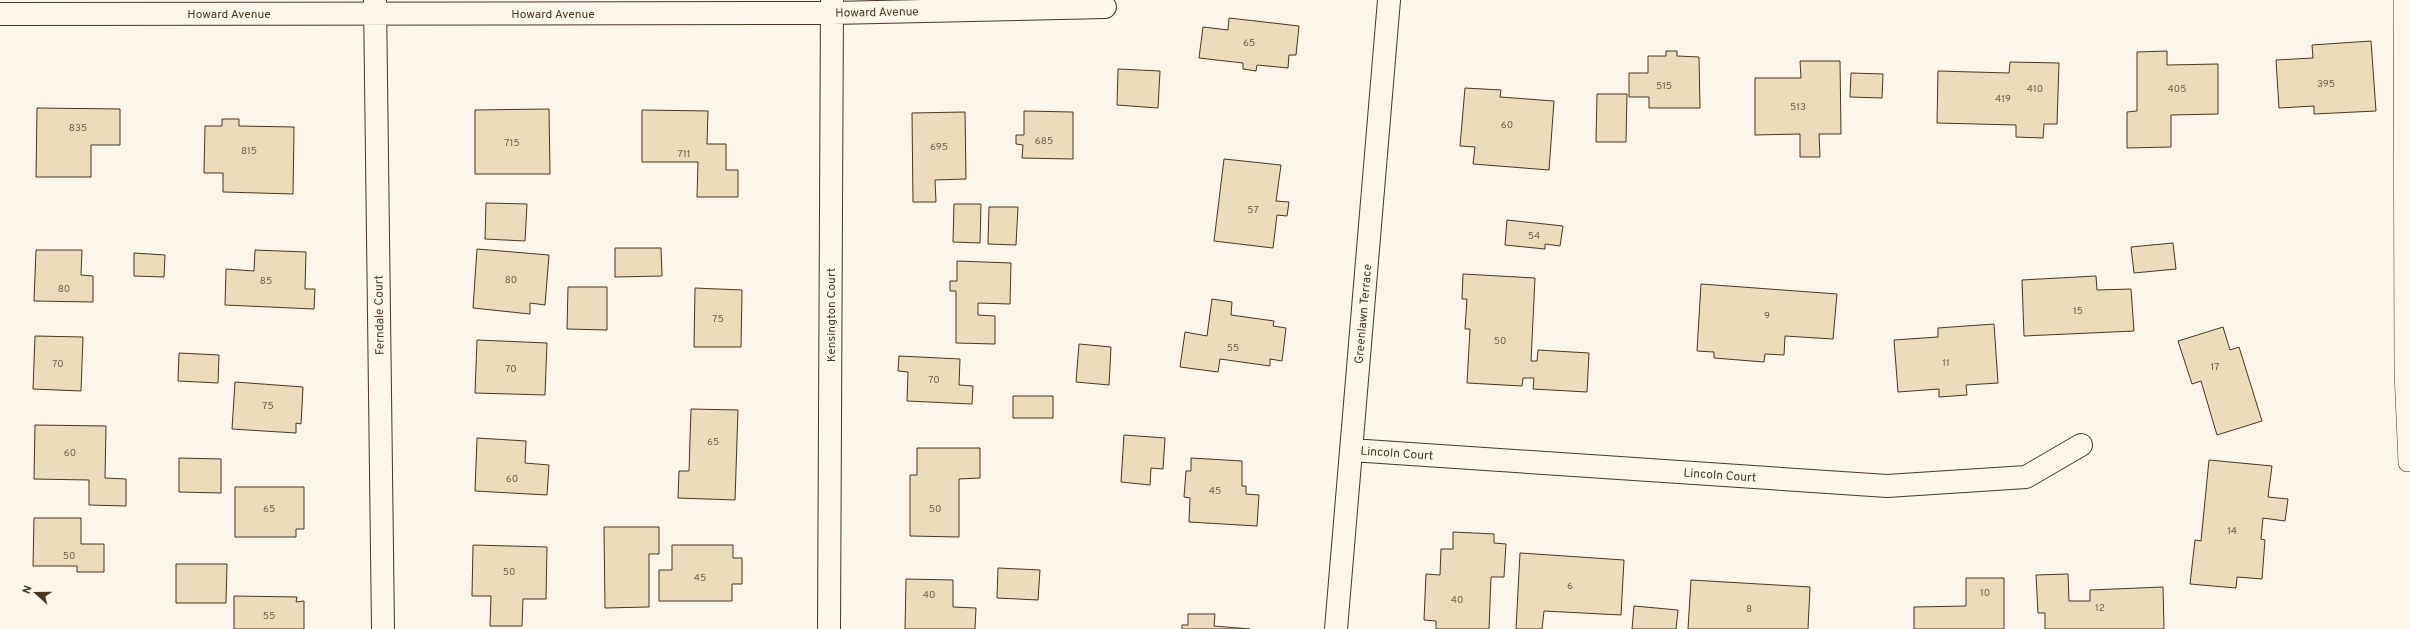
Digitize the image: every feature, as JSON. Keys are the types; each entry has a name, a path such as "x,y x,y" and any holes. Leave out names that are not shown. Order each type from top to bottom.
{"street":[{"name":"Greenlawn Terrace","path":"1336,629 1389,0"},
{"name":"Howard Avenue","path":"0,14 375,7 1105,7"},
{"name":"Ferndale Court","path":"375,7 383,629"},
{"name":"Kensington Court","path":"829,629 832,7"},
{"name":"Lincoln Court","path":"1351,450 1887,486 2026,477 2081,445"}],"lane":[{"path":"2402,0 2403,372 2407,463 2410,462"}],"building":[{"path":"1229,18 1299,26 1296,55 1289,55 1288,68 1257,65 1256,71 1243,69 1243,63 1199,58 1203,27 1228,30"},
{"path":"2371,41 2376,111 2314,114 2314,106 2279,108 2276,60 2313,58 2312,45"},
{"path":"1666,51 1677,51 1677,56 1699,57 1700,108 1649,108 1649,97 1629,97 1629,73 1648,73 1648,56 1666,56"},
{"path":"2167,51 2167,65 2218,64 2218,114 2171,115 2171,147 2127,148 2127,112 2137,111 2137,52"},
{"path":"1800,61 1840,61 1841,134 1819,134 1820,157 1800,157 1800,134 1755,135 1755,78 1801,78"},
{"path":"2010,62 2059,63 2057,124 2044,124 2043,138 2016,137 2016,125 1937,123 1938,71 2009,73"},
{"path":"1118,69 1160,71 1158,108 1117,105"},
{"path":"1851,73 1883,74 1882,98 1850,97"},
{"path":"1465,88 1501,90 1500,97 1554,101 1549,170 1473,164 1475,147 1460,146"},
{"path":"1597,94 1627,94 1626,142 1596,142"},
{"path":"37,108 120,109 120,145 91,145 91,177 36,177"},
{"path":"549,109 550,174 475,174 475,110"},
{"path":"642,110 708,111 707,144 726,144 726,170 738,170 738,197 697,197 698,162 642,162"},
{"path":"1024,111 1073,112 1073,159 1022,158 1023,145 1016,144 1016,135 1024,135"},
{"path":"965,112 966,179 935,180 936,202 913,202 912,113"},
{"path":"222,119 239,119 239,126 294,127 293,194 223,192 223,173 204,173 205,126 222,126"},
{"path":"1224,159 1281,165 1276,201 1289,202 1287,216 1277,215 1273,248 1214,241"},
{"path":"486,203 527,204 525,241 485,239"},
{"path":"954,204 981,204 980,243 953,242"},
{"path":"989,207 1018,207 1016,245 988,244"},
{"path":"1507,220 1563,226 1560,246 1545,244 1545,249 1505,245"},
{"path":"2173,243 2176,269 2134,273 2131,247"},
{"path":"615,248 661,248 662,276 615,277"},
{"path":"477,249 549,255 545,305 530,303 530,314 473,308"},
{"path":"36,250 82,250 81,275 93,276 93,302 34,301"},
{"path":"255,250 306,252 305,289 315,289 314,309 225,305 226,269 254,271"},
{"path":"134,253 165,255 164,277 134,276"},
{"path":"957,261 1011,263 1010,304 978,303 978,315 995,316 995,344 956,343 956,291 950,291 950,281 957,281"},
{"path":"1463,274 1535,278 1531,361 1537,361 1538,350 1589,353 1587,392 1533,389 1534,378 1523,378 1522,386 1467,383 1470,329 1465,329 1467,299 1462,299"},
{"path":"2096,276 2097,290 2131,289 2134,331 2024,336 2022,280"},
{"path":"1701,284 1837,294 1833,339 1785,336 1784,355 1765,354 1764,362 1714,358 1714,352 1697,351"},
{"path":"568,287 607,287 607,330 567,329"},
{"path":"695,288 742,290 741,347 694,347"},
{"path":"1212,299 1232,302 1231,315 1274,321 1273,326 1286,328 1282,361 1270,359 1270,366 1220,359 1218,372 1180,367 1185,332 1207,336"},
{"path":"1994,324 1998,383 1966,385 1967,395 1939,397 1939,389 1898,392 1894,340 1938,337 1938,328"},
{"path":"2223,327 2230,350 2239,347 2262,421 2217,435 2201,381 2192,384 2178,341"},
{"path":"35,336 83,337 81,391 33,389"},
{"path":"477,340 547,343 545,395 475,393"},
{"path":"1079,344 1111,347 1109,385 1076,382"},
{"path":"179,353 219,355 218,383 178,381"},
{"path":"899,356 960,359 959,385 973,386 972,404 907,401 908,372 898,371"},
{"path":"235,382 303,387 301,424 296,423 296,433 232,429"},
{"path":"1013,396 1053,396 1053,418 1013,418"},
{"path":"691,409 738,410 735,500 678,498 679,471 689,471"},
{"path":"35,425 106,426 105,478 126,479 126,506 89,505 89,480 34,479"},
{"path":"1124,435 1165,438 1163,469 1151,468 1150,485 1121,482"},
{"path":"477,438 526,441 525,463 549,465 547,495 475,491"},
{"path":"917,448 980,448 980,478 959,479 959,537 910,536 910,475 917,475"},
{"path":"179,458 221,459 221,493 179,492"},
{"path":"1191,458 1242,461 1242,486 1246,486 1246,494 1259,495 1257,526 1189,522 1190,498 1184,497 1186,471 1191,471"},
{"path":"2209,460 2272,466 2268,497 2288,499 2285,521 2263,518 2261,539 2265,540 2262,579 2237,577 2236,588 2190,584 2195,540 2201,541"},
{"path":"235,487 304,487 304,529 296,529 296,537 235,537"},
{"path":"34,518 81,518 81,544 104,544 104,572 77,572 77,566 33,566"},
{"path":"604,527 659,527 659,554 649,554 649,607 605,608"},
{"path":"1453,532 1494,534 1494,543 1506,544 1504,577 1491,577 1489,629 1436,629 1436,621 1424,620 1426,574 1440,575 1441,549 1453,549"},
{"path":"473,545 547,547 546,599 523,599 522,626 490,626 491,596 472,596"},
{"path":"672,545 733,545 733,558 742,558 742,584 732,584 732,601 659,601 659,570 672,570"},
{"path":"1520,553 1624,560 1621,615 1544,611 1542,629 1516,629"},
{"path":"176,564 227,564 226,603 176,603"},
{"path":"998,568 1040,570 1038,600 997,598"},
{"path":"2068,574 2069,601 2090,601 2090,590 2163,587 2164,629 2045,629 2045,613 2038,613 2036,575"},
{"path":"1966,578 2004,578 2004,629 1914,629 1914,607 1966,606"},
{"path":"906,579 953,580 953,607 976,608 975,629 905,629"},
{"path":"1691,580 1810,587 1808,629 1688,629"},
{"path":"234,596 297,597 296,602 304,601 304,629 234,629"},
{"path":"1634,606 1678,610 1676,629 1632,629"},
{"path":"1188,614 1215,614 1214,626 1250,629 1182,629 1182,625 1188,625"}]}
